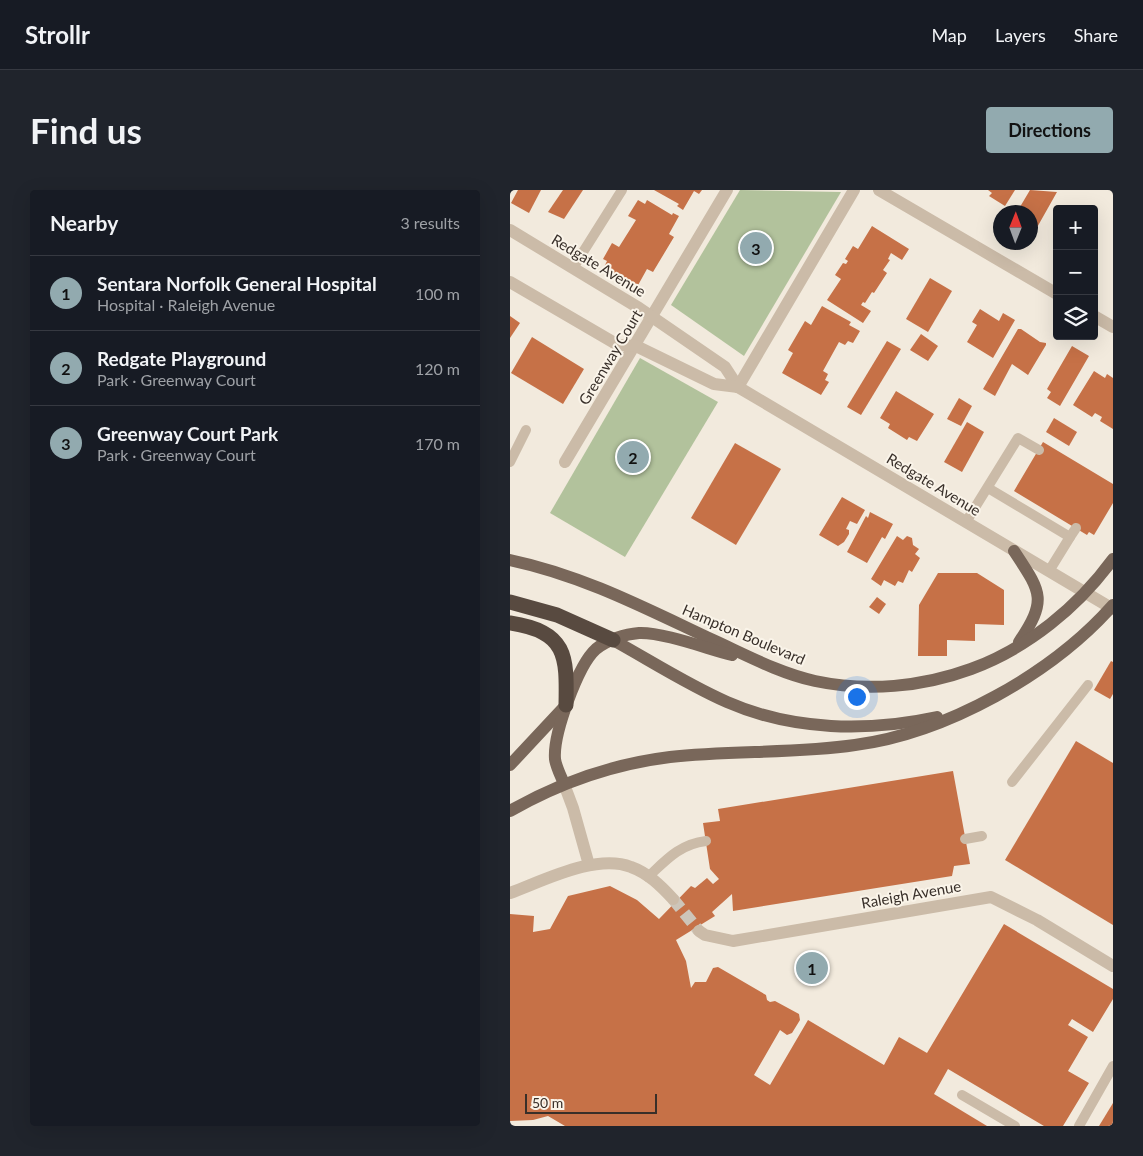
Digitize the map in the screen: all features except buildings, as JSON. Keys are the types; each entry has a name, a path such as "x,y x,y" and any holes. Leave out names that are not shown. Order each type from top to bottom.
{"highway":[{"path":"510,602 557,615 613,640"},
{"path":"510,623 542,632 558,645 567,666 566,704"}],"main road":[{"path":"1014,551 1033,580 1038,601 1033,621 1016,646"},
{"name":"Hampton Boulevard","path":"510,560 579,578 764,663 816,681 851,686 888,686 922,682 961,672 984,663 1016,646 1036,634 1086,593 1113,559"},
{"path":"510,811 564,784 614,768 670,757 836,748 876,742 918,731 1003,692 1041,667 1075,641 1112,607"},
{"path":"564,784 557,766 556,752 566,704 588,658 601,646 613,640 638,634 654,635 764,663"},
{"path":"613,640 718,698 780,720 816,724 879,726 911,722 964,711"},
{"path":"510,765 566,704"}],"street":[{"name":"Greenway Court","path":"565,462 636,346 727,190"},
{"path":"738,386 854,190"},
{"path":"879,190 1053,292"},
{"name":"Redgate Avenue","path":"510,230 653,317 725,368 738,386 1014,551 1112,607"},
{"name":"Redgate Avenue","path":"510,282 618,345 636,346 714,384 738,386"},
{"path":"1098,318 1113,327"},
{"path":"564,784 573,808 589,865"},
{"path":"510,893 589,865 609,862 631,866 656,881 673,899"},
{"name":"Raleigh Avenue","path":"699,931 705,935 733,940 991,897 1037,920 1113,966"}],"lane":[{"path":"573,268 622,190"},
{"path":"510,462 526,430"},
{"path":"966,522 1018,438 1039,450"},
{"path":"988,488 1070,537"},
{"path":"1049,571 1076,528"},
{"path":"1012,782 1088,684"},
{"path":"965,839 982,836"},
{"path":"648,877 677,850 696,842 706,841"},
{"path":"1079,1126 1113,1066"},
{"path":"962,1095 1015,1126"}],"green space":[{"path":"740,190 841,192 744,356 671,305"},
{"path":"640,358 718,402 625,557 550,513"}],"tunnel":[{"path":"673,899 699,931"}],"place":[{"name":"Greenway Court Park","path":"756,248"},
{"name":"Redgate Playground","path":"633,457"},
{"name":"Sentara Norfolk General Hospital","path":"812,968"}]}
